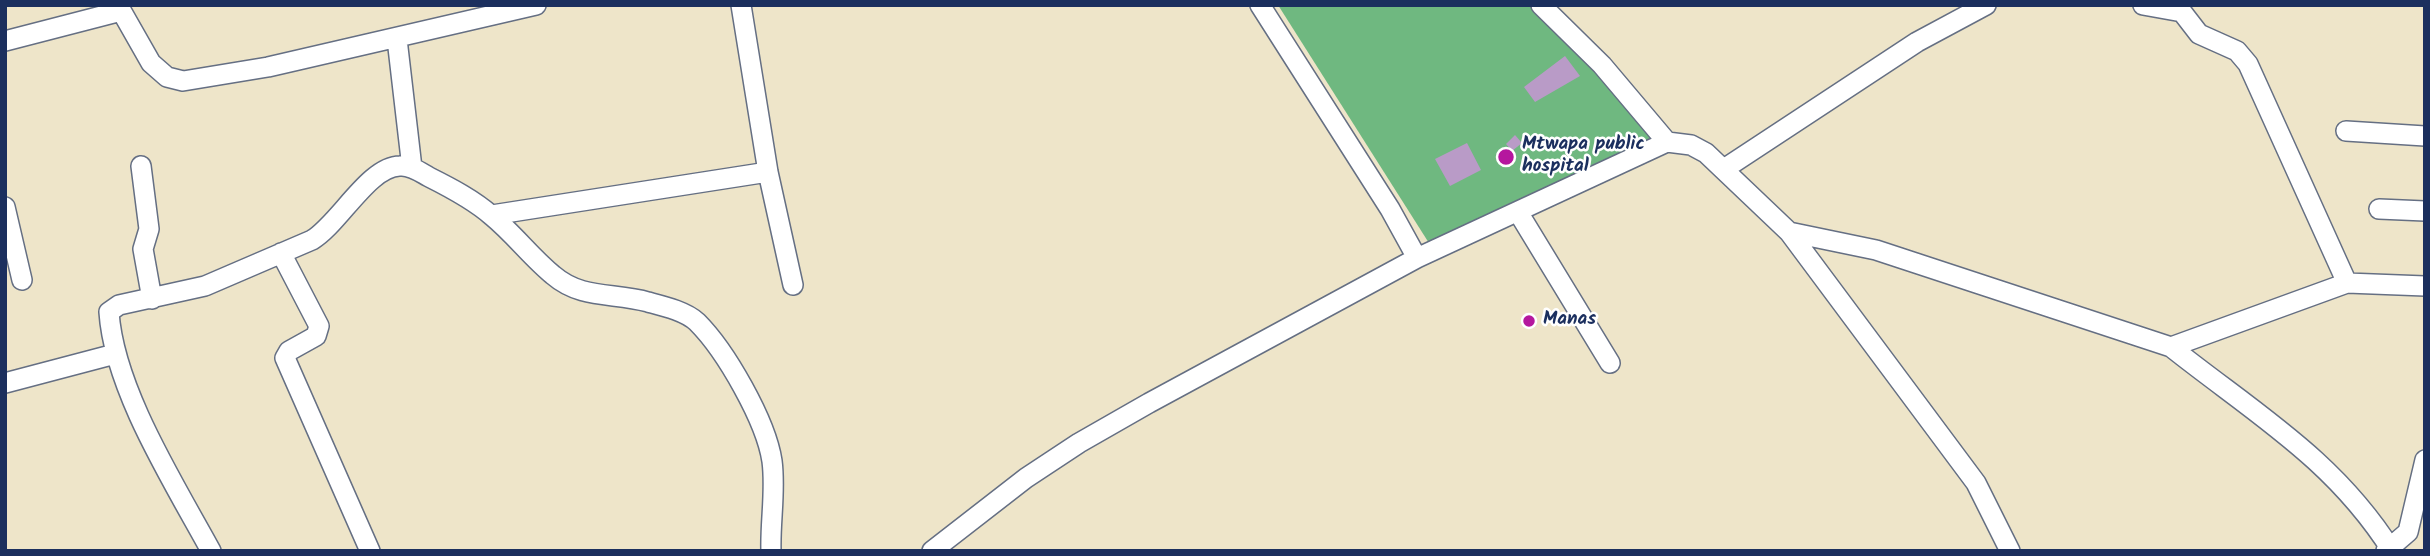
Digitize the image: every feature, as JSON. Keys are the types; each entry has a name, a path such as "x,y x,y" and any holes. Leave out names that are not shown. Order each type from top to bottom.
{"street":[{"path":"5,41 120,8 151,63 167,77 198,81 536,5"},
{"path":"741,5 768,172 793,285"},
{"path":"1260,5 1390,209 1417,258"},
{"path":"1541,5 1602,65 1667,142"},
{"path":"1724,169 1917,42 1986,5"},
{"path":"2143,5 2187,9 2199,34 2236,51 2248,64 2347,283"},
{"path":"397,38 412,168"},
{"path":"2346,131 2425,136"},
{"path":"932,551 1026,478 1079,443 1417,258 1667,142 1691,145 1706,153 1789,232 1976,483 2004,548"},
{"path":"211,551 171,477 115,354 111,309 205,286 318,236 385,170 398,165 412,168 492,215 555,277 575,289 588,294 646,301 695,320 728,364 767,438 774,502 771,551"},
{"path":"141,166 149,229 143,249 152,299"},
{"path":"492,215 768,172"},
{"path":"5,207 22,280"},
{"path":"2379,209 2425,211"},
{"path":"1518,212 1611,363"},
{"path":"1789,232 1876,250 2171,348 2317,459 2364,510 2389,549 2408,531 2425,460"},
{"path":"281,253 319,326 316,336 289,351 285,358 370,551"},
{"path":"2171,348 2347,283 2373,281 2425,286"},
{"path":"5,383 115,354"}],"green space":[{"path":"1278,5 1533,5 1659,136 1434,251"}],"building":[{"path":"1565,56 1580,76 1535,102 1524,87"},
{"path":"1515,135 1522,143 1512,151 1506,144"},
{"path":"1467,143 1481,170 1450,186 1435,159"}],"place":[{"name":"Mtwapa public hospital","path":"1506,157"},
{"name":"Manas","path":"1529,321"}]}
